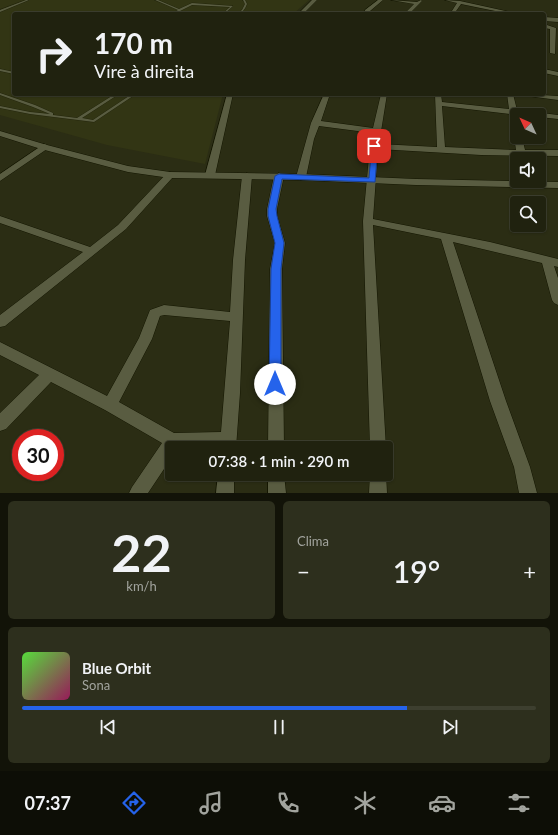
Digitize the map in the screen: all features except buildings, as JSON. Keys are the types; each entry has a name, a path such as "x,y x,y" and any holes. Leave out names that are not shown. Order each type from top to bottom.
{"street":[{"path":"302,12 315,0"},
{"path":"367,12 381,0"},
{"path":"393,0 419,2"},
{"path":"451,0 508,12"},
{"path":"408,12 419,2"},
{"path":"453,12 460,2"},
{"path":"546,19 558,20"},
{"path":"546,26 553,28 553,52"},
{"path":"546,71 558,74"},
{"path":"210,175 230,96"},
{"path":"301,177 310,139 326,96"},
{"path":"378,441 368,221 373,181 374,146 384,96"},
{"path":"438,96 440,104 441,150"},
{"path":"510,96 512,108"},
{"path":"543,96 558,98"},
{"path":"440,104 510,111"},
{"path":"546,115 558,117"},
{"path":"315,123 377,131"},
{"path":"0,134 128,169 170,176 275,176 373,181 558,185"},
{"path":"519,144 521,152"},
{"path":"374,146 495,153 510,152"},
{"path":"0,178 44,147"},
{"path":"546,153 558,153"},
{"path":"0,322 122,227 170,176"},
{"path":"228,441 233,393 243,208 252,176"},
{"path":"275,176 272,216 280,243 276,269 276,441"},
{"path":"0,219 91,251"},
{"path":"368,221 446,237 552,262 558,300"},
{"path":"446,237 498,401 522,467 528,493"},
{"path":"110,405 145,338 155,314 158,311 164,310 236,317"},
{"path":"0,348 110,405 173,441"},
{"path":"0,424 50,373"},
{"path":"138,493 165,453"},
{"path":"225,493 226,481"},
{"path":"276,481 276,493"},
{"path":"378,481 378,493"}],"lane":[{"path":"0,11 28,0"},
{"path":"157,1 162,0"},
{"path":"239,12 245,7 246,4 244,0"},
{"path":"157,1 179,10"},
{"path":"176,12 192,4 232,6 225,12"},
{"path":"0,70 12,73"},
{"path":"0,94 34,106 56,116"},
{"path":"78,119 113,96"},
{"path":"118,96 124,101"},
{"path":"0,107 30,113 96,120 131,96"}],"shaded area":[{"path":"0,0 309,0 295,12 12,12 12,96 222,96 205,164 107,145 0,115"}],"route":[{"path":"275,384 276,269 280,243 274,225 272,209 279,176 373,181 374,146"}]}
